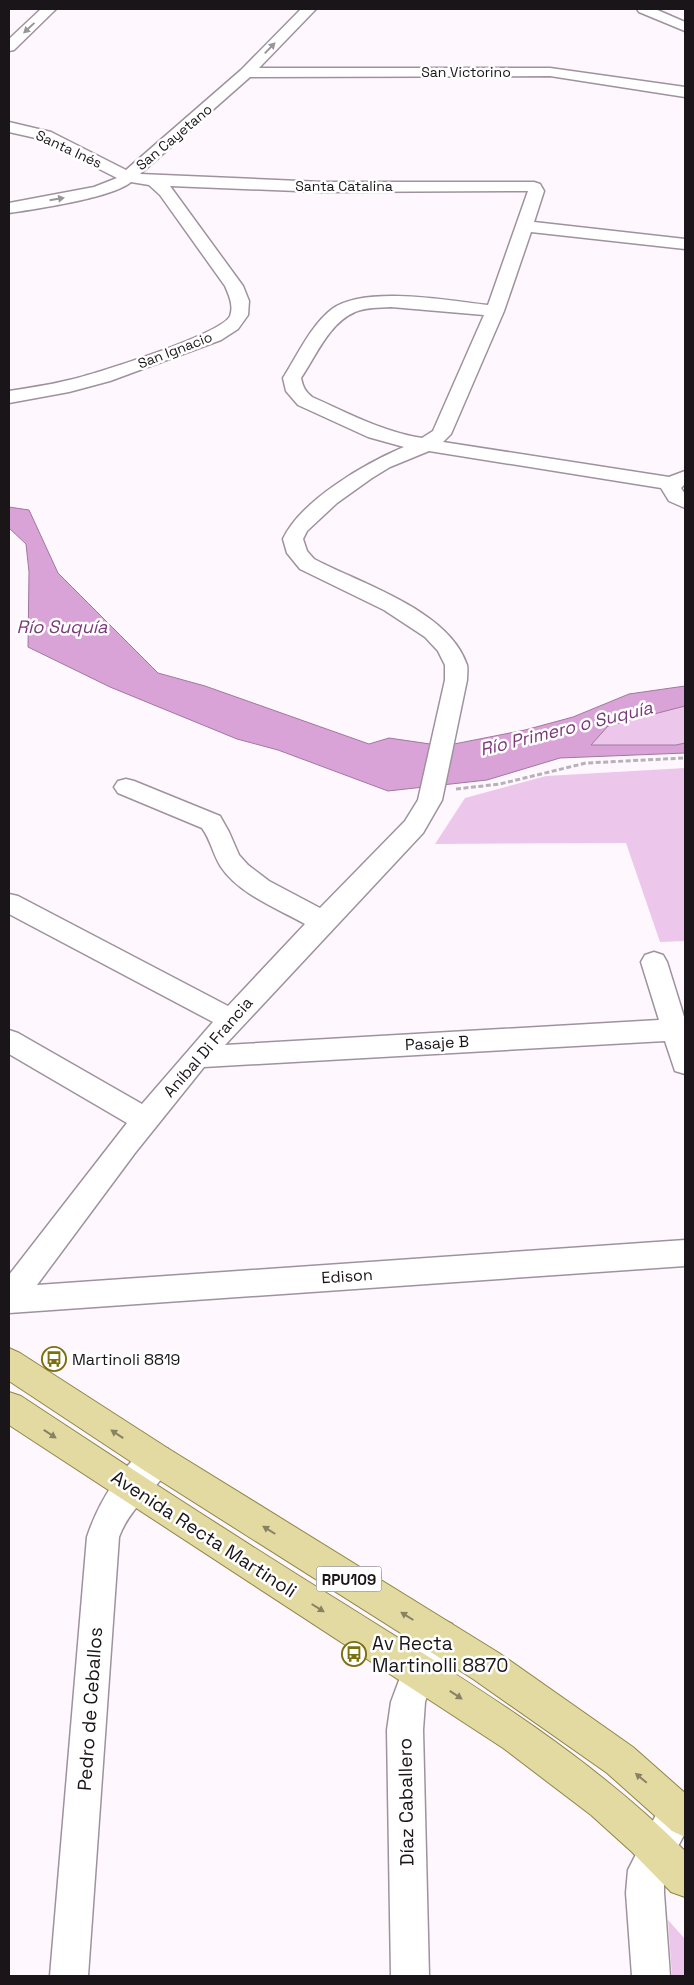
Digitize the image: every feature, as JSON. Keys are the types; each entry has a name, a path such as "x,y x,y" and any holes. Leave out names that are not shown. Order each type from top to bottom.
{"main road":[{"name":"RPU109","path":"9,1363 157,1460 440,1636 566,1720 612,1754 682,1814"},
{"name":"Avenida Recta Martinoli","path":"9,1407 130,1487 483,1712 545,1756 603,1801 657,1847 685,1878"}],"street":[{"path":"9,47 50,9"},
{"name":"San Cayetano","path":"9,208 98,191 120,183 246,73 308,9"},
{"path":"655,10 685,27"},
{"name":"San Victorino","path":"246,73 550,72 685,92"},
{"name":"Santa Inés","path":"9,127 51,137 128,177"},
{"path":"128,177 154,181"},
{"name":"Santa Catalina","path":"154,181 313,187 534,187 536,191 526,226"},
{"name":"San Ignacio","path":"9,397 70,386 102,377 215,336 232,325 239,315 240,301 234,286 166,192 154,181"},
{"path":"429,801 456,680 456,665 449,650 428,626 307,564 297,553 293,539 298,528 330,499 365,474 383,463 424,446 441,434 495,311 526,226 685,244"},
{"path":"495,311 386,301 358,304 341,312 331,321 292,378 293,387 296,394 305,401 375,433 396,440 424,446 679,480 672,493 685,502"},
{"path":"126,787 211,822 216,828 230,862 240,872 252,881 322,921"},
{"name":"Aníbal Di Francia","path":"9,1299 146,1120 198,1057 322,921 414,827 429,801"},
{"path":"9,903 232,1020"},
{"path":"654,962 685,1063"},
{"name":"Pasaje B","path":"198,1057 676,1030"},
{"path":"9,1041 146,1120"},
{"name":"Edison","path":"9,1299 685,1253"},
{"name":"Pedro de Ceballos","path":"69,1976 103,1537 107,1523 130,1487 157,1460"},
{"name":"Díaz Caballero","path":"410,1976 405,1730 408,1702 419,1671 440,1636"},
{"path":"651,1976 645,1893 646,1870 657,1847 682,1814"}],"path":[{"path":"429,801 586,763 685,758"}],"shaded area":[{"path":"685,706 685,743 676,745 590,745 608,726"},
{"path":"685,768 685,941 660,942 626,843 435,844 465,798 546,776"},
{"path":"668,1920 685,1939 685,1976 672,1976"}],"water":[{"name":"Río Suquía","path":"9,507 29,510 58,573 158,673 205,686 369,744 389,738 444,746 525,730 573,717 629,694 685,686 685,706 608,726 591,745 676,745 685,743 685,753 560,758 487,780 388,791 278,750 237,739 110,687 28,647 29,572 26,544 9,528"}],"place":[{"name":"Martinoli 8819","path":"54,1359"},
{"name":"Av Recta Martinolli 8870","path":"354,1654"}],"water label":[{"name":"Río Primero o Suquía","path":"566,728"}]}
